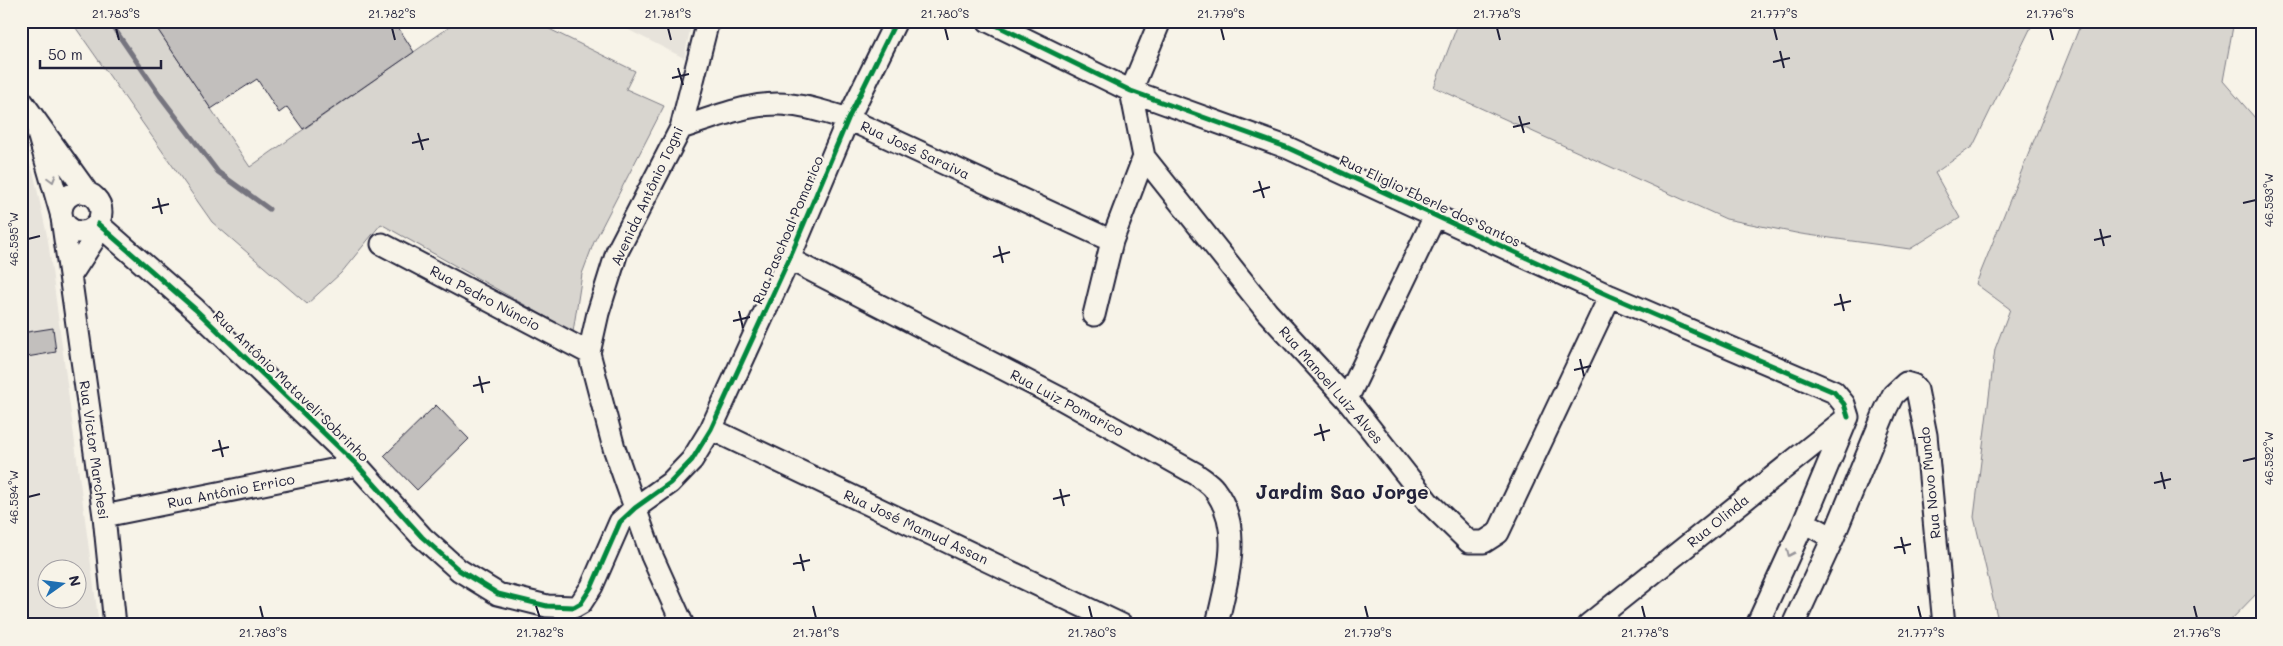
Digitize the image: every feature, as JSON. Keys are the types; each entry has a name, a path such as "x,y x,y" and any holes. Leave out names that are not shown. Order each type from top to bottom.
{"street":[{"name":"Avenida Antônio Togni","path":"682,625 652,556 614,448 589,353 598,313 618,252 681,128 708,21"},
{"name":"Rua Paschoal Pomarico","path":"635,508 653,496 692,460 711,429 789,259 848,119 896,21"},
{"name":"Rua Eliglio Eberle dos Santos","path":"988,21 1131,91 1286,147 1610,296 1834,392 1842,400 1848,417"},
{"path":"1094,315 1112,241 1144,157 1131,91 1160,21"},
{"name":"Rua José Saraiva","path":"681,128 770,104 814,108 848,119 1112,241"},
{"path":"26,108 87,192 98,200 101,206 102,212 93,240 71,275"},
{"name":"Rua Victor Marchesi","path":"26,108 40,140 61,216 71,275 104,516 115,625"},
{"name":"Rua Manoel Luiz Alves","path":"1144,157 1267,312 1347,399 1428,502 1469,542 1484,542 1498,533 1610,296"},
{"path":"87,192 70,195 63,204 61,216 66,226 75,232 86,232 98,224"},
{"path":"1347,399 1435,216"},
{"name":"Rua Antônio Mataveli Sobrinho","path":"98,224 196,309 357,465 422,537 459,570 498,594 547,606 567,608 581,603 592,586 620,522 635,508"},
{"path":"88,249 98,244 120,244"},
{"name":"Rua Pedro Núncio","path":"382,244 589,353"},
{"name":"Rua Luiz Pomarico","path":"789,259 1060,398 1196,474 1213,488 1223,502 1232,535 1232,555 1217,625"},
{"name":"Rua Novo Mundo","path":"1832,538 1886,409 1902,384 1910,384 1917,390 1926,435 1944,625"},
{"path":"1757,625 1804,522 1848,417"},
{"name":"Rua Olinda","path":"1588,625 1848,417"},
{"name":"Rua José Mamud Assan","path":"711,429 1122,625"},
{"name":"Rua Antônio Errico","path":"104,516 357,465"},
{"path":"1793,625 1832,538 1804,522"}],"shaded area":[{"path":"71,21 152,21 250,167 458,21 533,21 635,71 626,89 664,106 594,242 582,274 573,332 381,224 341,273 307,304 212,222"},
{"path":"611,21 692,21 684,58"},
{"path":"1459,21 2034,21 1973,146 1935,173 1960,218 1910,249 1801,234 1726,219 1434,87"},
{"path":"2082,21 2234,21 2223,81 2262,126 2262,588 2226,625 1999,625 1974,517 1995,349 2010,309 1976,284"},
{"path":"21,140 34,175 48,240 99,625 21,625"}],"building":[{"path":"152,21 394,21 414,52 303,129 287,107 279,113 257,79 211,109"},
{"path":"53,328 56,352 21,358 21,333"},
{"path":"436,405 469,439 417,490 384,456"}],"waterway":[{"path":"109,21 161,97 218,172 269,209"}],"cycle path":[{"path":"98,224 195,309 357,465 422,537 459,570 498,594 547,606 574,607 581,603 592,586 620,522 635,508 670,483 692,460 711,429 789,259 848,119 896,21"},
{"path":"988,21 1131,91 1286,147 1610,296 1834,392 1844,404 1848,417"}],"district":[{"name":"Jardim Sao Jorge","path":"1342,492"}]}
